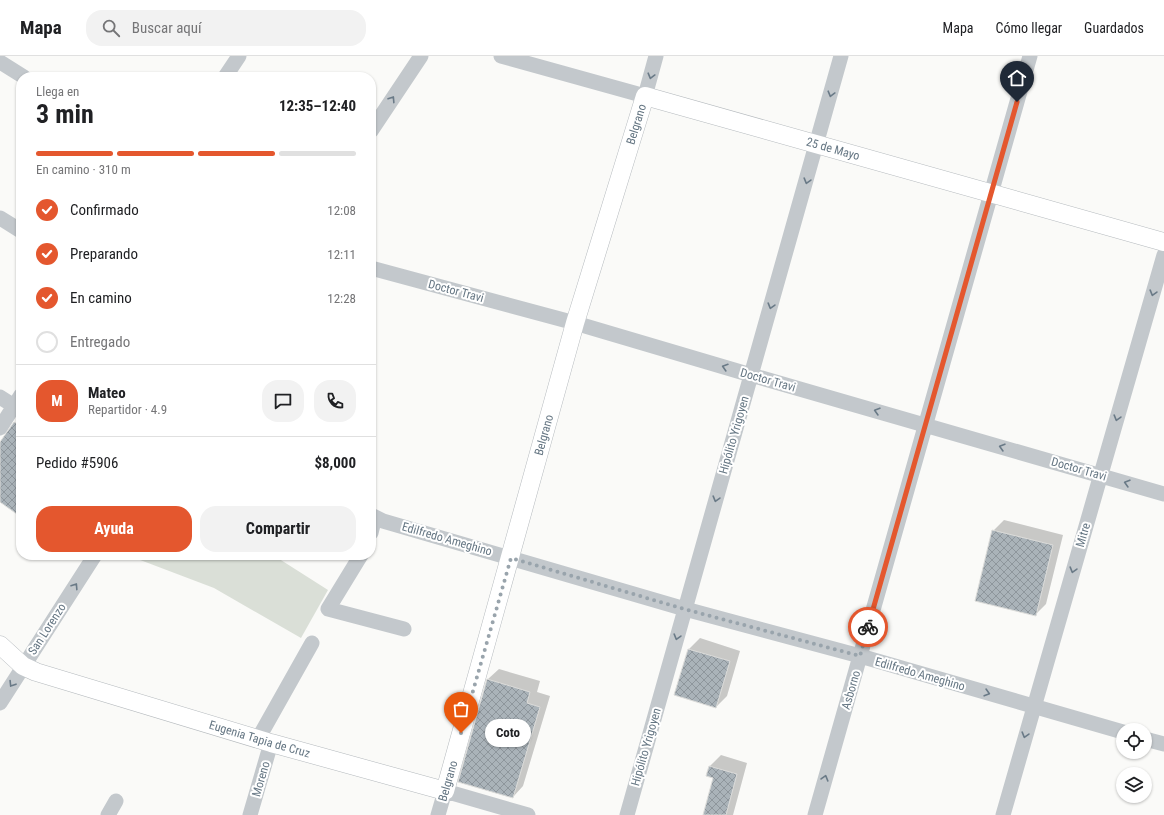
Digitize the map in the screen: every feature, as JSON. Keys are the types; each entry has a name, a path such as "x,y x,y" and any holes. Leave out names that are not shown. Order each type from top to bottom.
{"main road":[{"name":"25 de Mayo","path":"646,96 1164,242"},
{"name":"Belgrano","path":"445,791 511,558 575,322 646,96"},
{"name":"Eugenia Tapia de Cruz","path":"0,645 23,666 36,672 264,741 445,791"}],"street":[{"path":"228,72 239,56"},
{"path":"376,124 421,56"},
{"name":"25 de Mayo","path":"501,56 646,96"},
{"name":"Belgrano","path":"646,96 656,56"},
{"name":"Hipólito Yrigoyen","path":"627,815 684,609 818,144 841,56"},
{"name":"Asborno","path":"815,815 1030,56"},
{"path":"0,62 16,72"},
{"path":"0,218 16,228"},
{"name":"Mitre","path":"1003,815 1033,706 1164,255"},
{"name":"Doctor Travi","path":"376,269 575,322 751,375 1164,494"},
{"path":"0,397 16,400"},
{"path":"0,428 16,403"},
{"name":"Edilfredo Ameghino","path":"376,517 684,609 860,656 1116,730"},
{"name":"San Lorenzo","path":"0,702 92,560"},
{"path":"357,560 328,609 404,629"},
{"name":"Moreno","path":"250,815 264,741 312,643"},
{"path":"1152,741 1164,744"},
{"name":"Belgrano","path":"438,815 445,791"},
{"name":"Eugenia Tapia de Cruz","path":"445,791 528,815"},
{"path":"108,815 116,801"}],"shaded area":[{"path":"140,560 281,560 328,590 301,638 214,588"}],"building":[{"path":"14,422 16,423 16,513 0,502 0,442"},
{"path":"992,530 1053,545 1036,616 975,601"},
{"path":"688,649 730,661 716,708 674,695"},
{"path":"487,679 530,692 527,703 540,707 513,798 458,782"},
{"path":"709,766 737,774 726,815 703,815 713,778 706,776"}],"way so far":[{"path":"461,733 511,558 684,609 860,656 868,627"}],"place":[{"name":"Coto","path":"461,733"}],"route":[{"path":"868,627 1017,102"}]}
